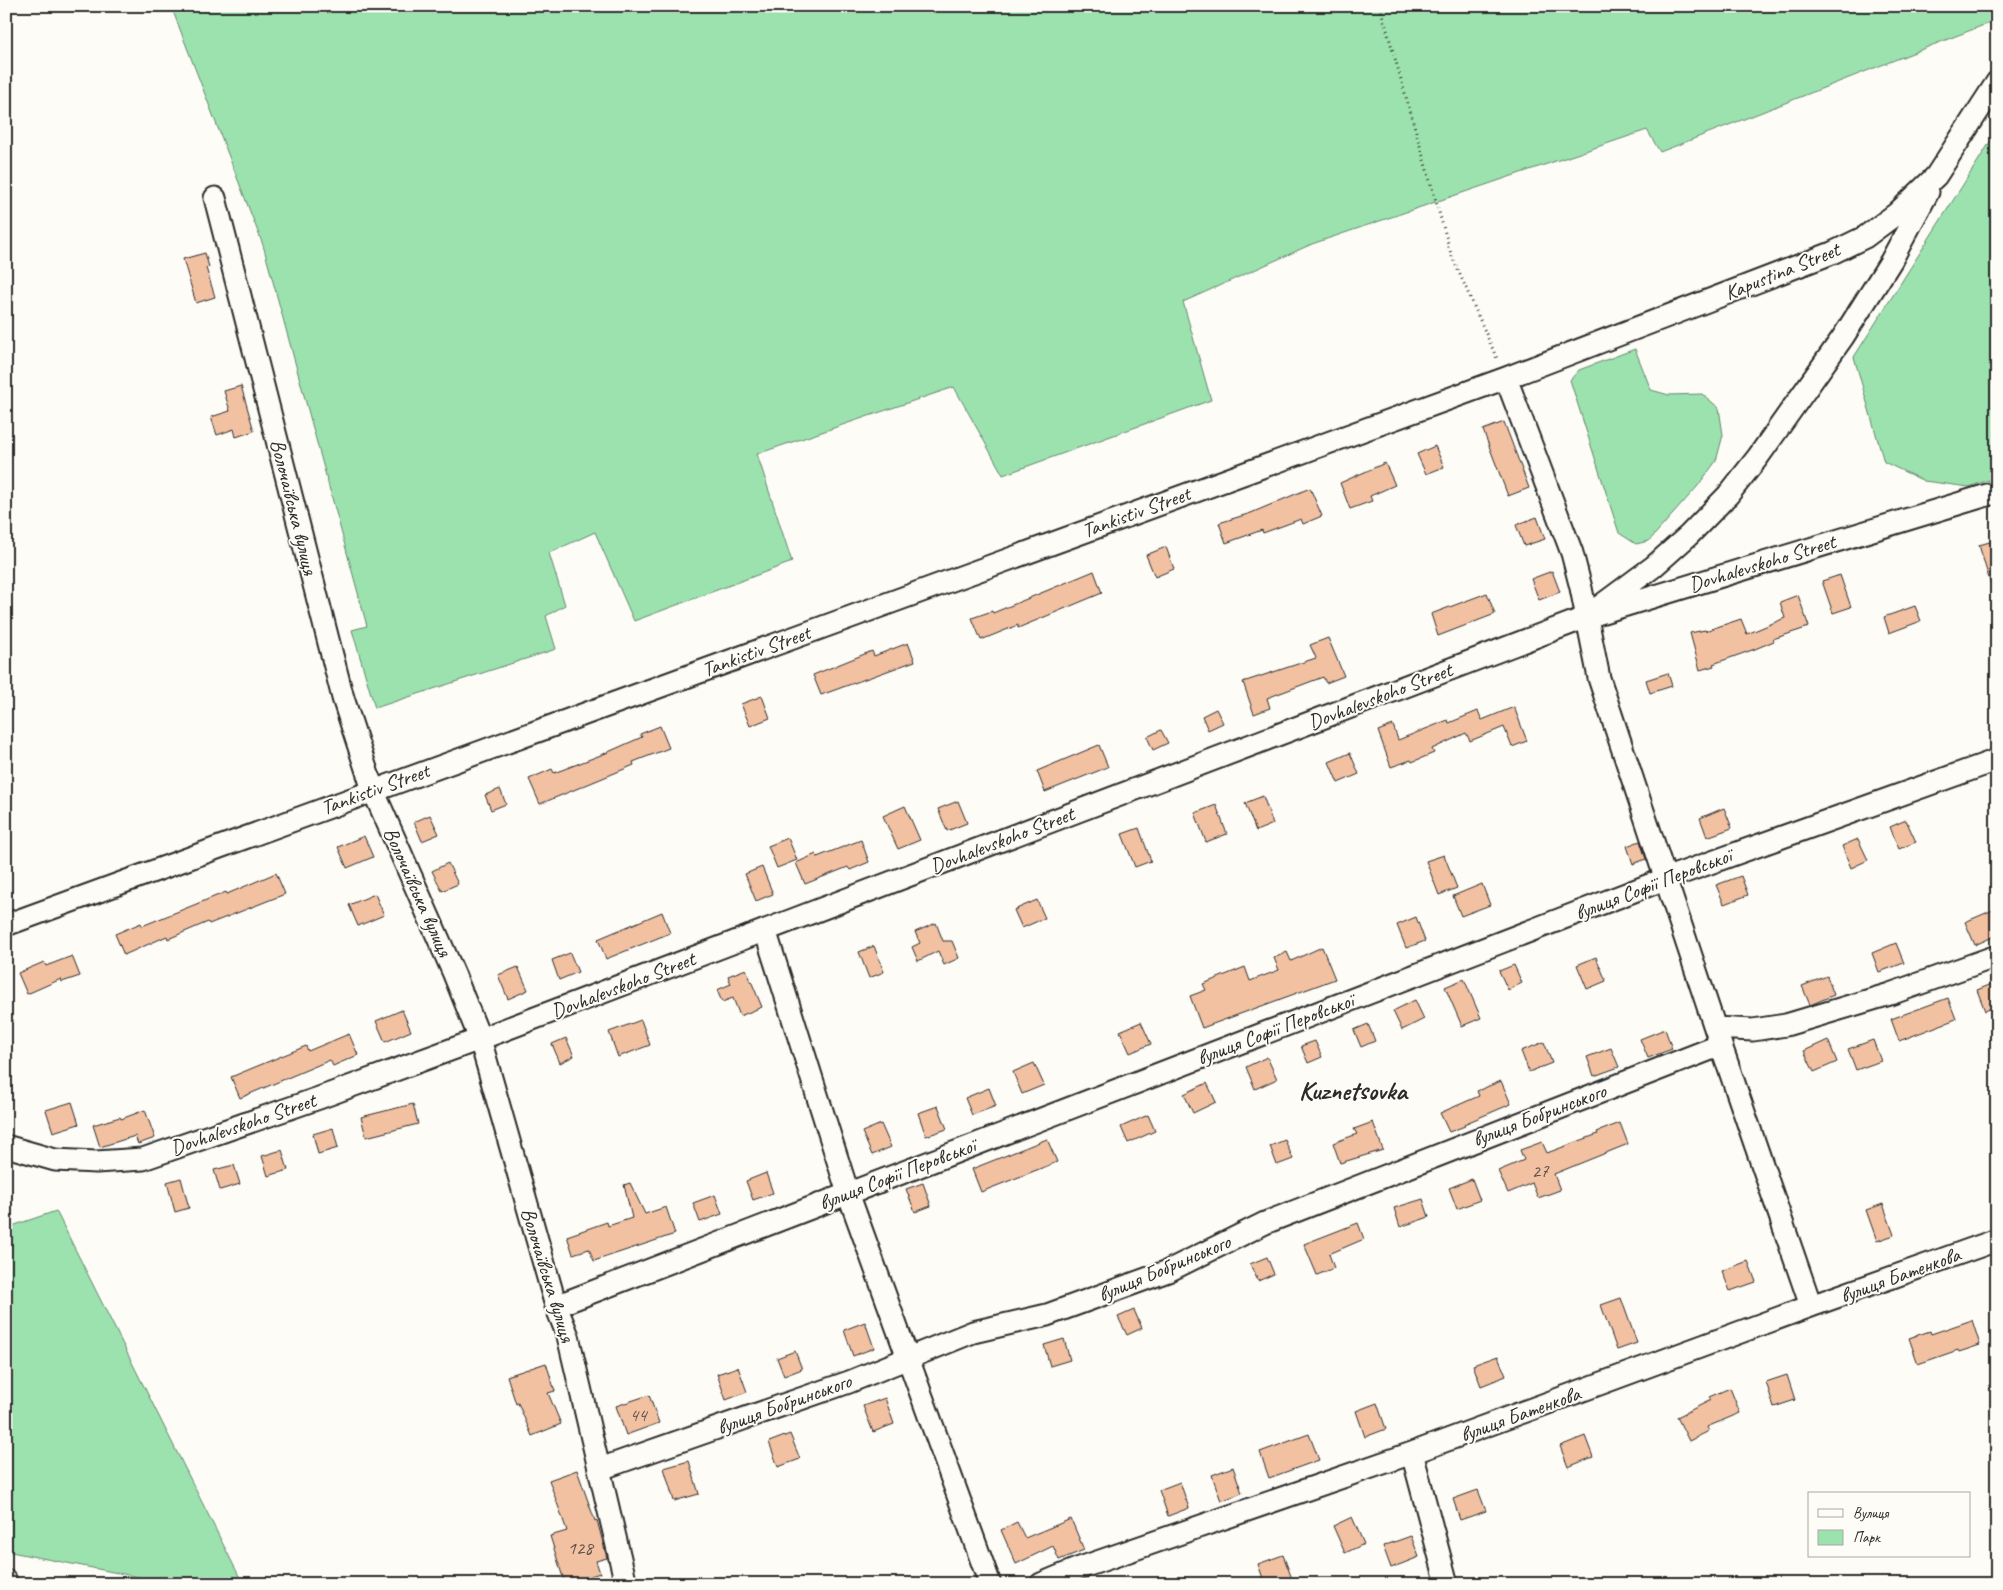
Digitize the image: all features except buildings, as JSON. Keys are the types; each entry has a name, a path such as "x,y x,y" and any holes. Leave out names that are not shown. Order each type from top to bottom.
{"street":[{"name":"Kapustina Street","path":"1506,378 1832,253 1865,237 1896,214 1936,176 1997,82"},
{"path":"1587,617 1689,535 1734,487 1758,457 1843,337 1891,261 1936,176"},
{"name":"Волочаївська вулиця","path":"215,198 343,698 372,790 454,974 480,1039 556,1306 568,1336 626,1584"},
{"path":"1506,378 1572,553 1599,678 1665,879 1811,1306"},
{"name":"Tankistiv Street","path":"6,925 1506,378"},
{"name":"Dovhalevskoho Street","path":"6,1146 55,1160 96,1162 143,1159 319,1098 480,1039 1587,617 1997,492"},
{"name":"вулиця Софії Перовської","path":"556,1306 1665,879 1997,760"},
{"path":"765,930 848,1193 990,1584"},
{"name":"вулиця Бобринського","path":"600,1469 849,1382 973,1332 1047,1315 1168,1271 1265,1223 1718,1036 1805,1020 1890,994 1997,956"},
{"name":"вулиця Батенкова","path":"1041,1584 1077,1569 1412,1454 1811,1306 1997,1240"},
{"path":"1412,1454 1447,1584"}],"path":[{"path":"1380,6 1451,254 1506,378"}],"green space":[{"path":"171,6 1997,6 1997,10 1989,23 1660,152 1647,130 1312,244 1183,302 1211,400 1003,475 954,387 757,454 792,562 634,621 595,532 549,553 565,605 546,616 556,649 375,708 352,630 367,626 263,245"},
{"path":"1997,131 1997,477 1969,487 1924,481 1884,462 1854,357"},
{"path":"1635,349 1651,390 1669,395 1702,394 1719,408 1723,435 1716,461 1697,487 1649,541 1636,544 1619,533 1570,380 1579,370"},
{"path":"56,1211 243,1584 174,1584 6,1551 6,1228"}],"district":[{"name":"Kuznetsovka","path":"1353,1090"}]}
